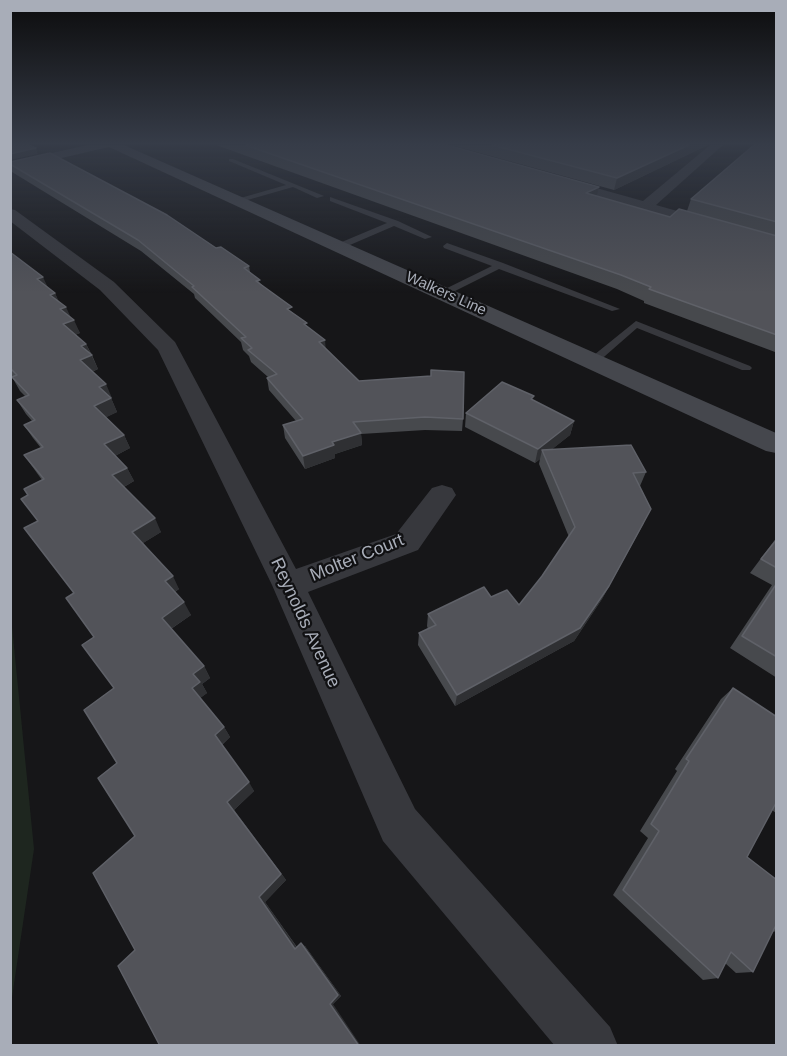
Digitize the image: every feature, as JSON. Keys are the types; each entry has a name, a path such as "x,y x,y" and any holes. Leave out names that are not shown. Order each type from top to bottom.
{"main road":[{"name":"Walkers Line","path":"225,194 777,444"}],"street":[{"path":"605,194 777,244"},
{"path":"646,206 660,194"},
{"name":"Reynolds Avenue","path":"10,213 106,286 166,347 288,585 399,825 591,1046"},
{"name":"Molter Court","path":"288,585 407,542 442,495"}],"lane":[{"path":"240,201 262,194"},
{"path":"316,194 320,196"},
{"path":"333,199 428,237"},
{"path":"340,246 395,223"},
{"path":"447,246 615,309"},
{"path":"444,293 500,265"},
{"path":"593,360 636,324 746,368"}],"shaded area":[{"path":"10,606 34,849 11,1004 10,1004"}],"building":[{"path":"61,194 128,194 167,215 216,248 221,247 249,266 244,268 260,280 256,281 292,307 287,309 325,340 319,342 359,381 431,376 431,370 464,372 463,419 425,417 353,422 361,433 332,442 334,445 303,456 283,425 303,419 267,378 277,374 248,350 252,348 241,338 246,337 192,287 194,286 138,240"},
{"path":"388,194 590,194 670,217 679,209 777,236 777,335 649,289 651,287"},
{"path":"697,194 777,194 777,222 691,199"},
{"path":"10,252 43,277 37,279 55,293 50,295 66,307 60,309 74,320 63,324 86,344 81,346 92,355 80,360 106,384 99,387 111,398 94,406 124,435 104,444 127,468 112,475 155,518 132,532 173,576 165,581 184,602 162,618 204,666 193,674 200,682 192,688 224,727 215,735 249,782 227,802 281,874 259,897 295,949 301,943 338,995 330,1004 359,1046 160,1046 118,966 135,950 93,873 135,836 98,778 117,763 84,710 114,688 82,645 94,637 66,598 74,593 24,528 38,521 21,499 28,495 24,489 44,479 24,455 43,447 24,425 35,420 17,400 29,395 12,377 17,375 10,368"},
{"path":"502,382 534,396 531,399 574,421 538,449 466,413"},
{"path":"631,445 646,472 633,473 651,509 609,586 580,628 457,695 419,633 436,625 428,614 484,587 491,597 507,590 519,605 575,527 542,450"},
{"path":"777,539 777,568 761,559"},
{"path":"777,583 777,657 742,636"},
{"path":"733,688 777,717 777,801 747,857 777,880 777,929 775,927 753,972 731,952 718,978 623,890 659,831 651,824 689,761 686,759"}]}
